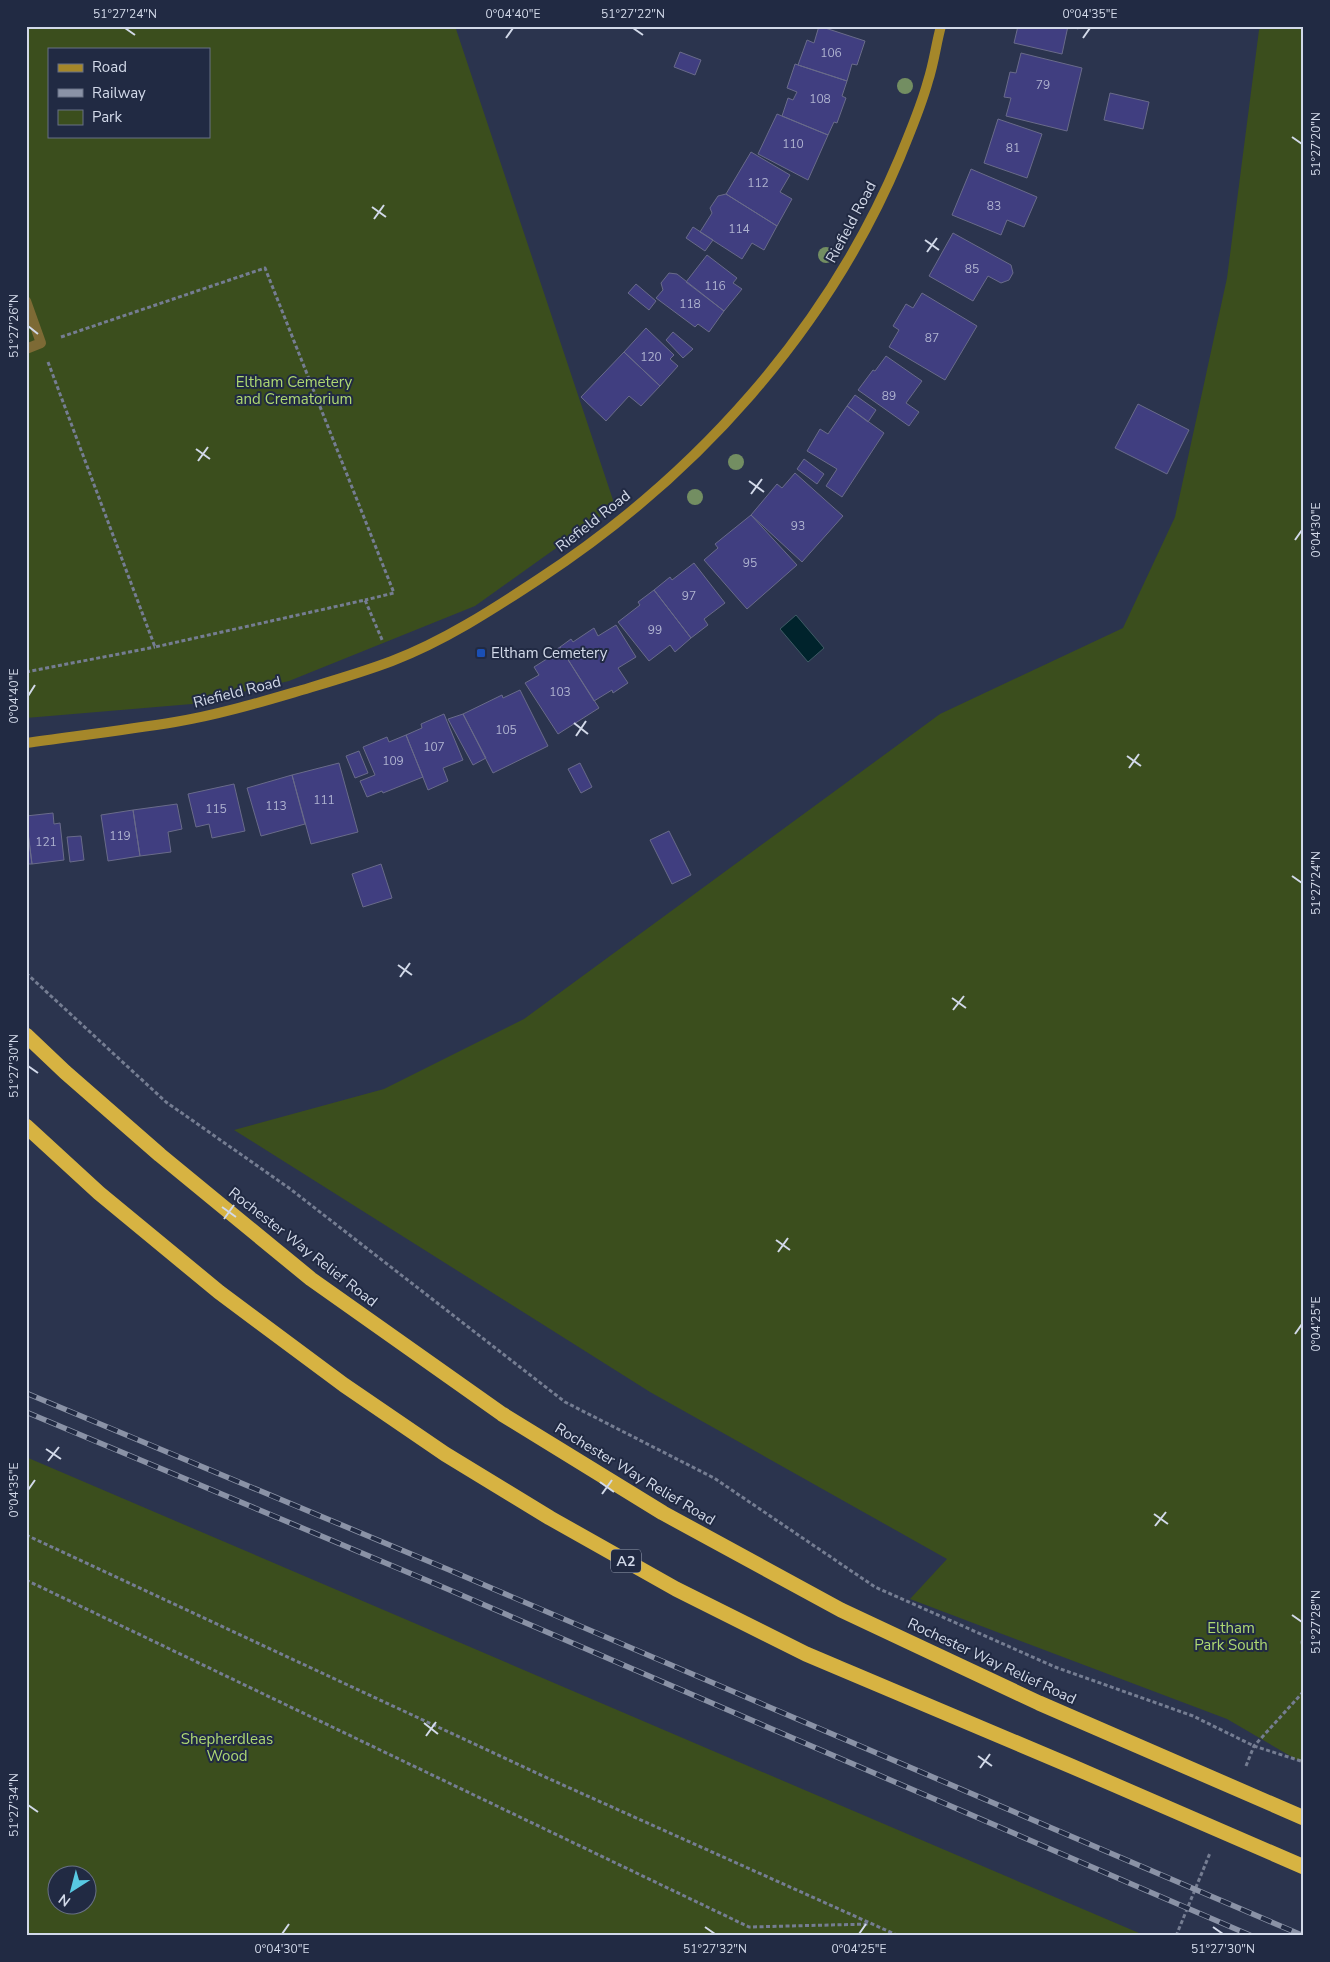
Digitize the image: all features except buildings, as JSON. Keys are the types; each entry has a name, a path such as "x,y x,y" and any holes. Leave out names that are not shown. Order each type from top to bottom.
{"highway":[{"name":"Rochester Way Relief Road","path":"26,1035 65,1072 160,1155 311,1278 502,1414 655,1508 841,1610 1039,1703 1304,1818"},
{"name":"A2","path":"26,1126 99,1192 219,1292 359,1396 445,1454 550,1518 676,1589 806,1654 1304,1867"}],"street":[{"name":"Riefield Road","path":"26,743 177,722 243,708 392,661 492,610 580,552 635,509 678,471 730,420 791,346 837,281 864,234 888,186 912,129 928,82 941,26"}],"lane":[{"path":"26,301 41,343 26,349"}],"path":[{"path":"26,672 155,647 394,593 265,268 41,343 155,647"},
{"path":"365,600 392,661"},
{"path":"26,973 166,1102 289,1188 565,1402 714,1478 875,1587 1055,1667 1193,1716 1254,1746 1304,1762"},
{"path":"26,1535 544,1776 899,1936"},
{"path":"26,1580 749,1927 873,1924"},
{"path":"1304,1634 1302,1642 1304,1654"},
{"path":"1254,1746 1304,1692"}],"green space":[{"name":"Eltham Cemetery and Crematorium","path":"26,26 455,26 615,506 475,606 289,681 192,704 26,718"},
{"name":"Eltham Park South","path":"1263,26 1304,26 1304,1764 1227,1719 910,1599 947,1559 650,1392 234,1130 384,1089 524,1019 940,714 1123,628 1175,517 1227,278 1259,30"},
{"name":"Shepherdleas Wood","path":"26,1457 1146,1936 26,1936"}],"water":[{"path":"796,615 824,648 808,662 780,629"}],"railway":[{"path":"26,1393 447,1569 1304,1936"},
{"path":"26,1412 438,1585 1252,1936"}],"place":[{"name":"Eltham Cemetery","path":"481,653"}]}
